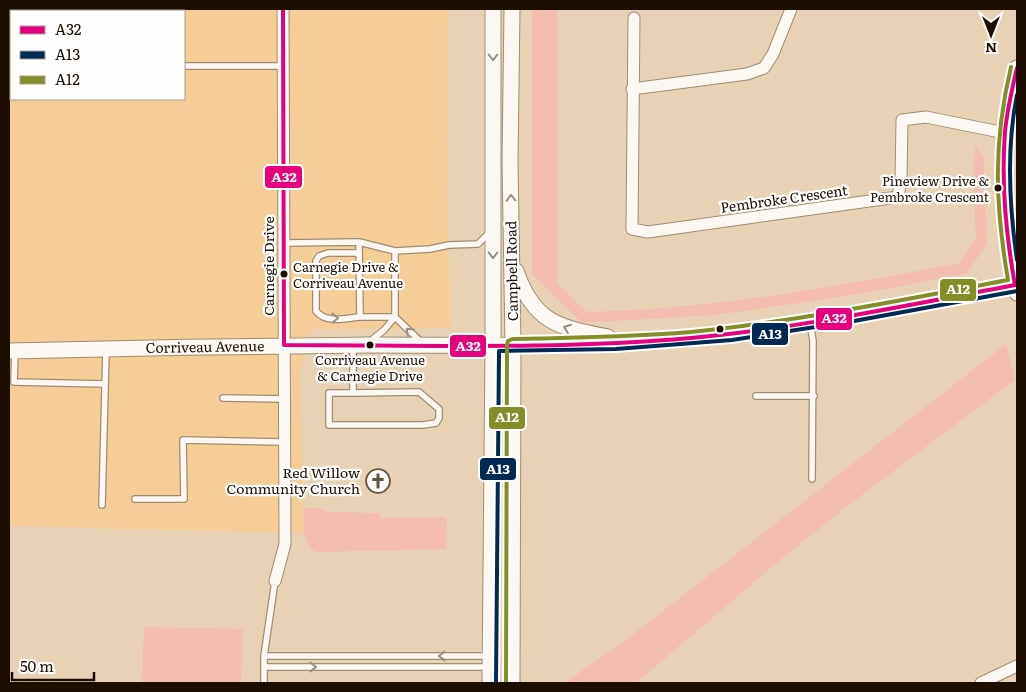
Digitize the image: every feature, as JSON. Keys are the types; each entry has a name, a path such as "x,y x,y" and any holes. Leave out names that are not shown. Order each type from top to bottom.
{"main road":[{"name":"Campbell Road","path":"490,683 494,9"},
{"name":"Campbell Road","path":"512,9 510,160 513,247 512,683"},
{"path":"513,247 515,268 521,286 533,306 541,314 555,323 572,330 631,342 700,337 810,323 1017,287 1007,236 1004,190 1005,133 1017,68"},
{"name":"Corriveau Avenue","path":"12,351 284,345 513,345 631,342"}],"street":[{"name":"Carnegie Drive","path":"274,581 285,544 283,9"},
{"path":"632,89 747,74 764,68 773,54 791,9"},
{"name":"Pembroke Crescent","path":"634,18 632,229 648,232 898,197 901,180 902,120 926,117 1005,133"},
{"path":"981,683 1017,666"}],"lane":[{"path":"185,66 283,66"},
{"path":"284,243 359,242 395,251 430,249 448,245 478,244 493,229"},
{"path":"359,242 360,317"},
{"path":"353,393 359,345 384,330 394,317 395,251"},
{"path":"359,253 328,253 319,256 316,261 316,311 320,316 327,319 394,317 424,345"},
{"path":"810,323 813,341 814,396 812,479"},
{"path":"102,505 106,349"},
{"path":"12,351 14,382 105,384"},
{"path":"419,392 439,409 439,418 436,423 423,425 329,426 329,393 353,393 419,392"},
{"path":"756,396 814,396"},
{"path":"223,398 284,400"},
{"path":"135,499 184,499 183,440 285,442"},
{"path":"264,683 264,656 274,581"},
{"path":"264,656 490,662"},
{"path":"264,667 490,662"}],"shaded area":[{"path":"9,9 448,9 447,200 451,328 312,329 300,371 304,533 9,526"},
{"path":"532,9 557,9 557,283 587,312 728,302 820,288 959,263 976,239 973,177 975,146 984,158 987,244 966,274 847,296 715,315 582,323 532,274"},
{"path":"1006,344 1015,380 846,507 780,560 636,683 564,683 622,643"},
{"path":"304,508 320,508 328,512 379,513 381,518 445,517 447,523 446,549 318,552 310,549 304,533"},
{"path":"144,627 243,629 241,683 142,683"}],"transit line":[{"name":"A32","path":"283,9 284,345"},
{"name":"A12","path":"506,683 508,341 513,339 580,338 691,332 850,309 1008,280 1000,225 998,173 1001,121 1011,67"},
{"name":"A32","path":"1015,285 1007,228 1004,190 1004,151 1006,124 1017,68"},
{"name":"A13","path":"1017,95 1010,156 1012,219 1017,260"},
{"name":"A32","path":"284,345 538,345 640,342 691,338 813,322 1015,285"},
{"name":"A13","path":"496,683 499,351 616,349 732,340 854,321 1017,291"}],"place":[{"name":"Pineview Drive & Pembroke Crescent","path":"998,188"},
{"name":"Carnegie Drive & Corriveau Avenue","path":"284,274"},
{"name":"Corriveau Avenue & Carnegie Drive","path":"370,345"},
{"name":"Red Willow Community Church","path":"378,481"}]}
